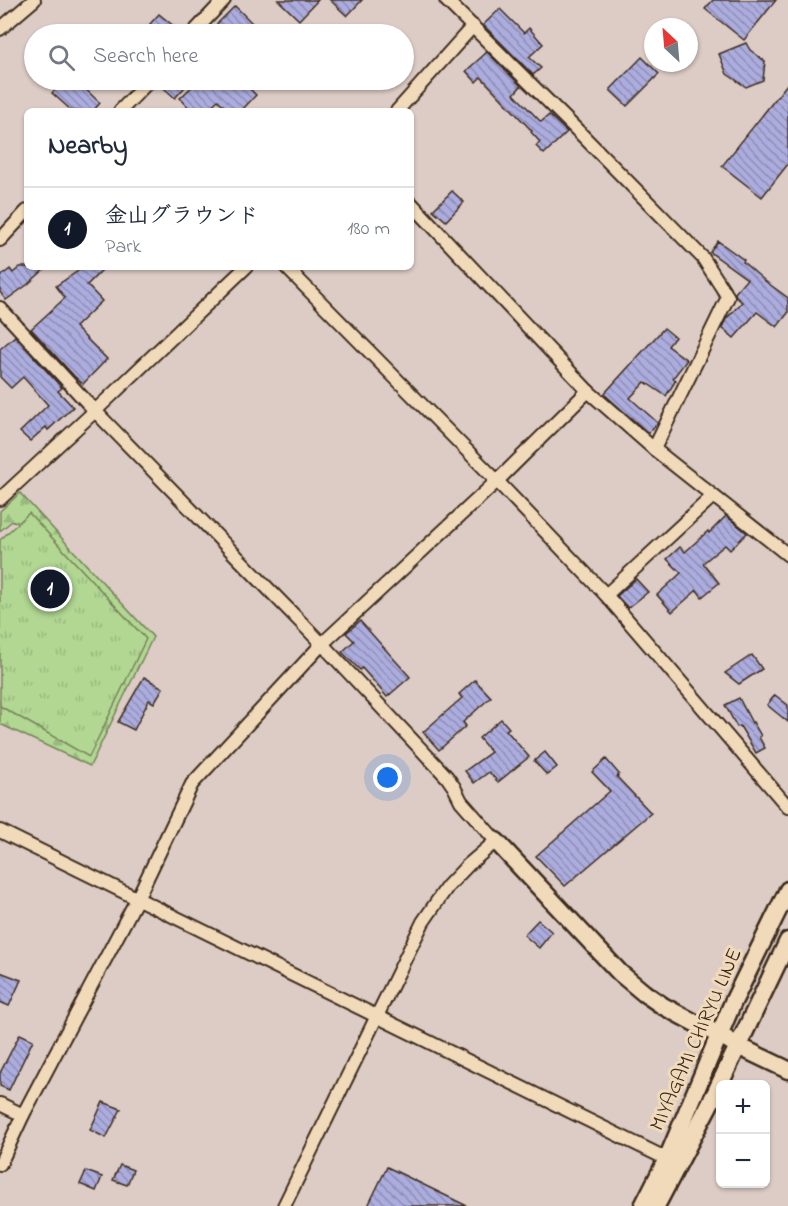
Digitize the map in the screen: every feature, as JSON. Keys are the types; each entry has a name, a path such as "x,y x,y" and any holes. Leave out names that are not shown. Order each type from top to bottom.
{"main road":[{"path":"496,841 625,977 663,1006 788,1070"},
{"name":"MIYAGAMI CHIRYU LINE","path":"643,1206 667,1159 733,1002 788,890"},
{"name":"MIYAGAMI CHIRYU LINE","path":"656,1206 716,1092 788,941"}],"street":[{"path":"0,29 34,0"},
{"path":"201,24 224,0"},
{"path":"446,0 703,258 728,297 654,449"},
{"path":"401,108 473,26"},
{"path":"123,108 140,90"},
{"path":"414,206 588,391 654,449 788,555"},
{"path":"0,240 24,214"},
{"path":"0,499 243,270"},
{"path":"289,270 606,595 788,807"},
{"path":"0,308 95,411 322,644 447,777 454,786 460,801 496,841 447,887 423,922 284,1206"},
{"path":"0,1164 23,1115 137,899 192,784 322,644 497,481 588,391"},
{"path":"606,595 713,496"},
{"path":"0,831 667,1159"},
{"path":"0,1104 23,1115"}],"green space":[{"path":"20,493 153,637 90,766 0,724 0,701 35,524 12,521 0,531 0,511"},
{"path":"29,513 146,639 89,757 0,706 0,540"}],"building":[{"path":"278,0 318,0 299,20"},
{"path":"330,0 362,0 347,16"},
{"path":"713,0 776,0 744,40 705,9"},
{"path":"235,6 253,24 217,24"},
{"path":"500,9 524,33 529,28 543,44 529,57 541,68 533,75 483,25"},
{"path":"159,14 171,24 150,24"},
{"path":"746,43 750,50 765,61 763,80 746,87 727,74 719,54"},
{"path":"487,52 521,86 514,94 541,122 549,115 567,132 544,154 536,146 540,142 532,131 481,77 476,82 466,71"},
{"path":"642,57 644,72 659,74 627,106 610,90"},
{"path":"788,83 788,164 762,197 722,166"},
{"path":"55,90 86,90 100,103 96,108 69,108 52,93"},
{"path":"166,90 182,90 175,98"},
{"path":"188,90 251,90 256,95 244,108 226,108 218,100 209,108 189,108 180,98"},
{"path":"452,191 464,202 446,221 433,210"},
{"path":"718,241 788,298 788,313 777,327 757,312 734,338 722,328 726,319 742,302 735,293 747,279 710,252"},
{"path":"20,267 24,267 24,270 44,270 6,300 0,292 0,277 10,269 13,273"},
{"path":"80,270 102,270 87,285 102,301 75,327 107,359 83,384 31,329 65,298 56,286"},
{"path":"664,328 675,337 668,346 687,360 673,378 676,380 666,396 645,382 630,398 658,423 648,433 604,394"},
{"path":"15,336 62,388 58,391 73,407 48,430 46,427 30,441 20,432 48,405 23,377 11,388 0,377 0,349"},
{"path":"726,516 747,533 730,550 725,545 703,563 719,583 702,597 697,590 672,612 657,595 681,573 667,559 680,547 685,552"},
{"path":"636,579 648,592 628,608 617,596"},
{"path":"360,621 410,677 387,697 362,668 360,670 342,652 354,641 346,633"},
{"path":"752,655 762,669 739,684 725,673"},
{"path":"144,677 163,688 154,703 149,700 134,730 118,722"},
{"path":"475,680 491,697 463,722 466,726 439,750 423,732 462,698 459,694"},
{"path":"775,695 788,705 788,722 767,705"},
{"path":"739,698 761,736 759,737 765,748 756,753 740,726 737,727 725,705"},
{"path":"501,719 509,728 506,730 529,757 498,782 489,772 474,783 465,771 491,752 479,738"},
{"path":"545,752 557,767 547,775 534,761"},
{"path":"606,759 619,774 617,777 651,813 565,886 536,856 610,791 592,772"},
{"path":"538,920 552,932 539,948 524,935"},
{"path":"0,972 21,980 9,1006 0,1002"},
{"path":"20,1034 33,1040 9,1090 0,1086 0,1073"},
{"path":"103,1102 121,1109 106,1138 90,1130"},
{"path":"120,1165 133,1170 127,1185 113,1180"},
{"path":"387,1167 467,1206 368,1206"},
{"path":"86,1171 102,1177 96,1191 80,1184"}],"place":[{"name":"金山グラウンド","path":"50,589"}]}
